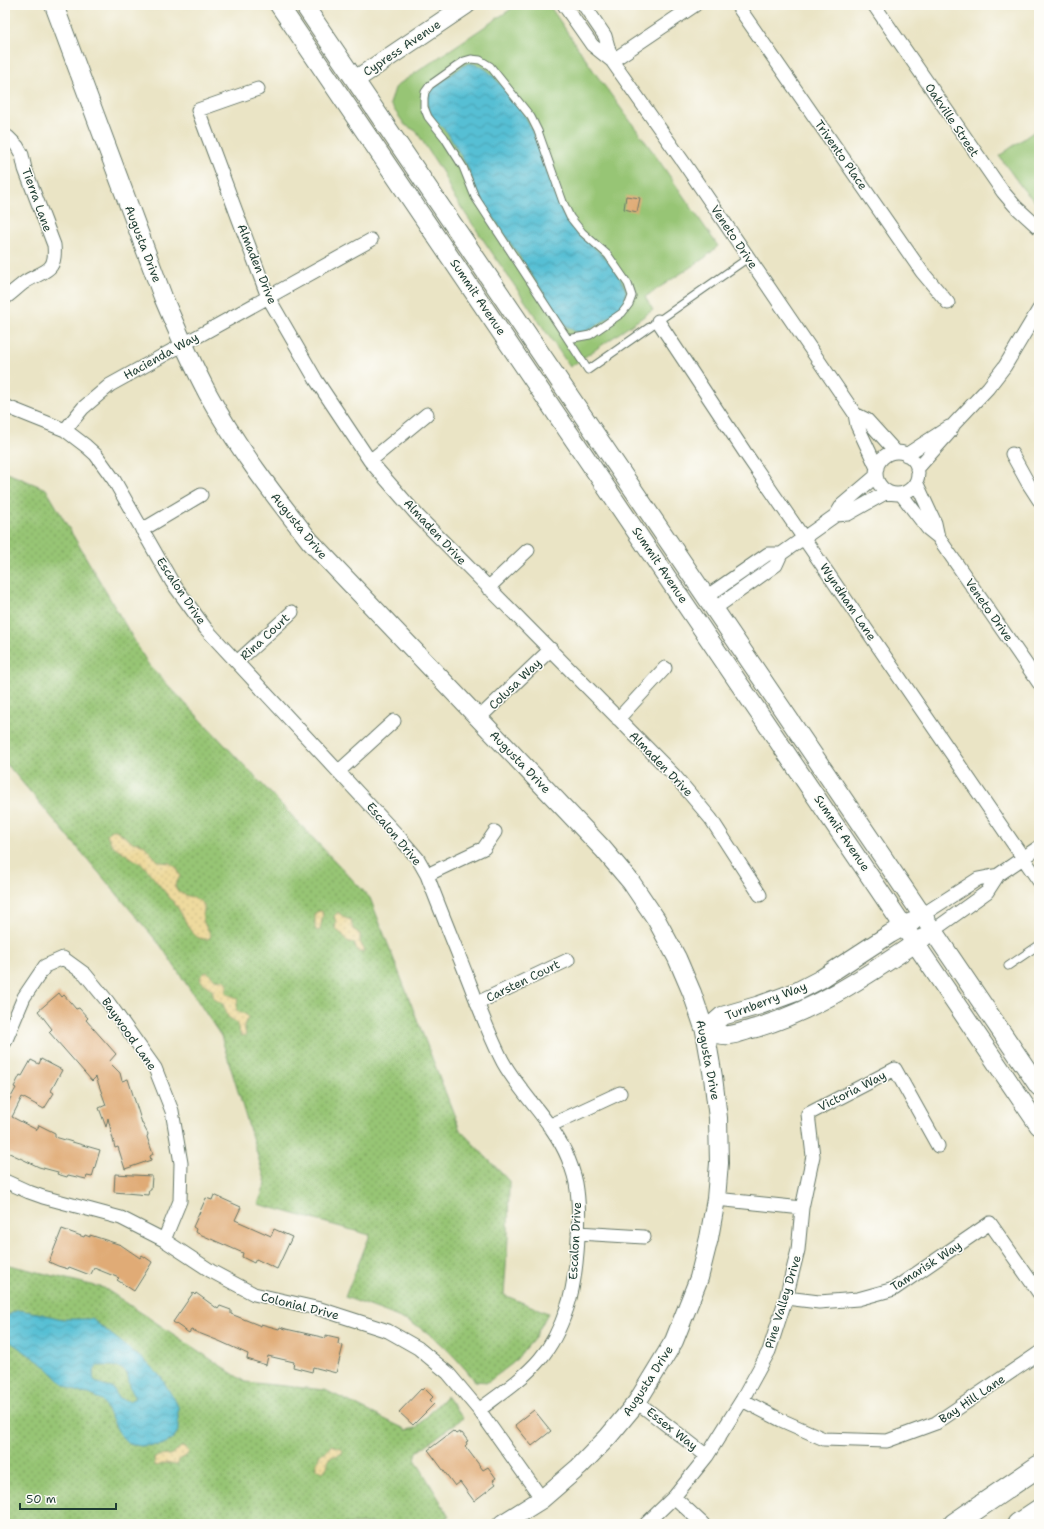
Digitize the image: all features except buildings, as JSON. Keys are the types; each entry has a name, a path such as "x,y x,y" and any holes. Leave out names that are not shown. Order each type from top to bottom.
{"main road":[{"name":"Augusta Drive","path":"54,5 144,249 183,345 208,394 228,427 276,499 310,541 603,849 631,882 656,919 677,958 692,993 705,1031 718,1118 719,1163 716,1199 709,1238 699,1278 674,1341 637,1402 608,1437 579,1467 542,1499 502,1524"},
{"name":"Summit Avenue","path":"279,5 913,921"},
{"name":"Summit Avenue","path":"304,5 710,603 924,938 1039,1126"},
{"name":"Cypress Avenue","path":"355,80 466,5"},
{"name":"Turnberry Way","path":"705,1031 722,1016 760,1005 796,992 821,979 890,934 913,921"},
{"name":"Summit Avenue","path":"924,938 1039,1087"},
{"name":"Turnberry Way","path":"705,1031 728,1035 768,1024 797,1012 854,983 924,938"},
{"path":"954,1524 1039,1466"},
{"path":"1018,1524 1039,1510"}],"street":[{"name":"Veneto Drive","path":"564,5 592,45 612,61 684,163 855,414 857,425 877,472"},
{"name":"Veneto Drive","path":"584,5 605,36 612,61"},
{"path":"612,61 695,5"},
{"name":"Trivento Place","path":"737,5 922,272 948,303"},
{"name":"Oakville Street","path":"874,5 1003,192 1015,206 1039,228"},
{"name":"Cypress Avenue","path":"339,92 355,80"},
{"name":"Almaden Drive","path":"258,89 198,110 268,297 316,380 370,461 418,516 674,775 711,819 760,895"},
{"name":"Tierra Lane","path":"5,298 25,282 46,271 51,267 54,261 54,245 25,169 22,155 17,146 7,137"},
{"name":"Hacienda Way","path":"65,430 83,408 103,390 131,372 183,345 371,240"},
{"path":"917,469 949,434 954,424 988,388 1005,366 1039,309"},
{"name":"Wyndham Lane","path":"658,321 804,538 1039,881"},
{"name":"Escalon Drive","path":"5,406 65,430 86,446 104,466 172,582 190,609 206,629 339,771 418,859 427,876 477,1003 503,1062 520,1089 559,1140 568,1158 577,1190 578,1233 572,1291 567,1308 552,1341 540,1359 509,1388 479,1410"},
{"path":"370,461 427,414"},
{"name":"Veneto Drive","path":"855,414 866,420 901,454"},
{"path":"710,603 776,566 781,554 836,515 842,505 877,472 883,457 890,454 901,454 954,424"},
{"path":"836,515 848,514 887,492 901,494 912,488 918,476 917,469 914,462 901,454"},
{"path":"1012,454 1039,500"},
{"path":"877,472 878,482 887,492"},
{"name":"Veneto Drive","path":"916,482 935,523 938,537"},
{"name":"Veneto Drive","path":"901,494 928,529 938,537 1039,683"},
{"path":"142,530 201,495"},
{"path":"488,588 528,550"},
{"name":"Rina Court","path":"237,662 292,612"},
{"name":"Colusa Way","path":"479,718 551,649"},
{"path":"618,719 665,668"},
{"path":"339,771 394,721"},
{"path":"427,876 484,848 495,832"},
{"path":"924,938 986,892 998,875 1039,847"},
{"path":"913,921 978,879 998,875"},
{"name":"Baywood Lane","path":"5,1042 24,997 45,966 63,958 85,974 108,1002 155,1068 172,1111 181,1162 180,1201 164,1240"},
{"name":"Carsten Court","path":"477,1003 568,960"},
{"name":"Victoria Way","path":"808,1114 895,1069 938,1146"},
{"path":"549,1126 620,1093"},
{"name":"Pine Valley Drive","path":"646,1524 674,1497 707,1456 742,1400 769,1351 786,1298 798,1250 802,1208 813,1156 808,1114"},
{"name":"Colonial Drive","path":"5,1181 28,1192 121,1218 164,1240 211,1271 254,1294 320,1309 388,1331 418,1348 448,1373 479,1410 542,1499"},
{"path":"716,1199 802,1208"},
{"name":"Tamarisk Way","path":"786,1298 819,1302 858,1299 894,1290 990,1224 1039,1293"},
{"path":"578,1233 644,1237"},
{"name":"Bay Hill Lane","path":"742,1400 780,1420 824,1439 887,1441 936,1423 1039,1353"},
{"name":"Essex Way","path":"637,1402 707,1456"},
{"path":"674,1497 703,1524"}],"lane":[{"path":"568,339 590,335 622,313 629,304 632,296 628,284 608,255 582,232 570,217 562,202 538,130 524,106 490,66 480,60 471,59 464,61 430,85 425,92 424,107 428,117 444,137 463,167 475,197 588,370 748,258"},
{"path":"1008,966 1039,944"}],"green space":[{"path":"517,5 549,5 595,73 653,152 718,246 706,257 645,297 653,310 570,367 452,194 443,173 416,131 405,125 390,104 395,88 399,84"},
{"path":"1039,128 1039,206 1023,189 999,156"},
{"path":"5,472 46,489 148,664 370,898 460,1130 509,1181 508,1238 504,1295 548,1313 534,1339 513,1363 488,1382 475,1381 441,1344 417,1326 345,1297 370,1235 258,1204 266,1183 221,1036 161,946 5,762"},
{"path":"5,1264 104,1288 245,1382 325,1390 407,1430 416,1428 446,1396 463,1418 417,1452 415,1459 449,1516 437,1524 5,1524"}],"sand":[{"path":"112,830 116,830 132,842 143,844 157,860 170,863 177,868 180,876 175,886 177,890 200,901 204,906 203,917 205,926 211,936 208,939 197,937 190,930 178,908 144,866 112,845 107,835"},
{"path":"322,911 323,915 320,930 317,931 315,928 315,913"},
{"path":"338,912 345,918 351,920 353,929 360,934 360,942 364,949 363,952 358,952 354,943 346,941 343,935 335,929 336,922 334,916"},
{"path":"207,972 217,980 225,981 228,984 227,994 237,998 237,1011 248,1017 244,1025 246,1035 241,1036 236,1022 228,1017 223,1004 214,999 212,990 201,981 200,977"},
{"path":"331,1445 341,1448 343,1451 342,1453 329,1458 327,1467 323,1472 316,1469 316,1464 320,1454 327,1451"},
{"path":"181,1447 186,1448 189,1452 186,1456 179,1460 178,1464 165,1463 157,1466 155,1465 154,1459 156,1457 169,1455"}],"water":[{"path":"470,63 489,72 523,113 534,135 553,190 564,216 576,233 604,256 617,273 625,287 626,292 624,303 604,321 591,329 577,332 565,325 476,191 468,168 447,132 433,118 428,108 427,100 429,92 463,66"},
{"path":"18,1310 62,1319 92,1319 146,1362 161,1377 178,1406 178,1431 173,1439 162,1445 140,1446 129,1444 120,1435 102,1400 64,1385 45,1366 5,1337 5,1317","holes":["97,1366 110,1366 123,1370 128,1377 130,1388 135,1398 129,1401 119,1398 113,1388 104,1386 94,1380 93,1373"]}]}
